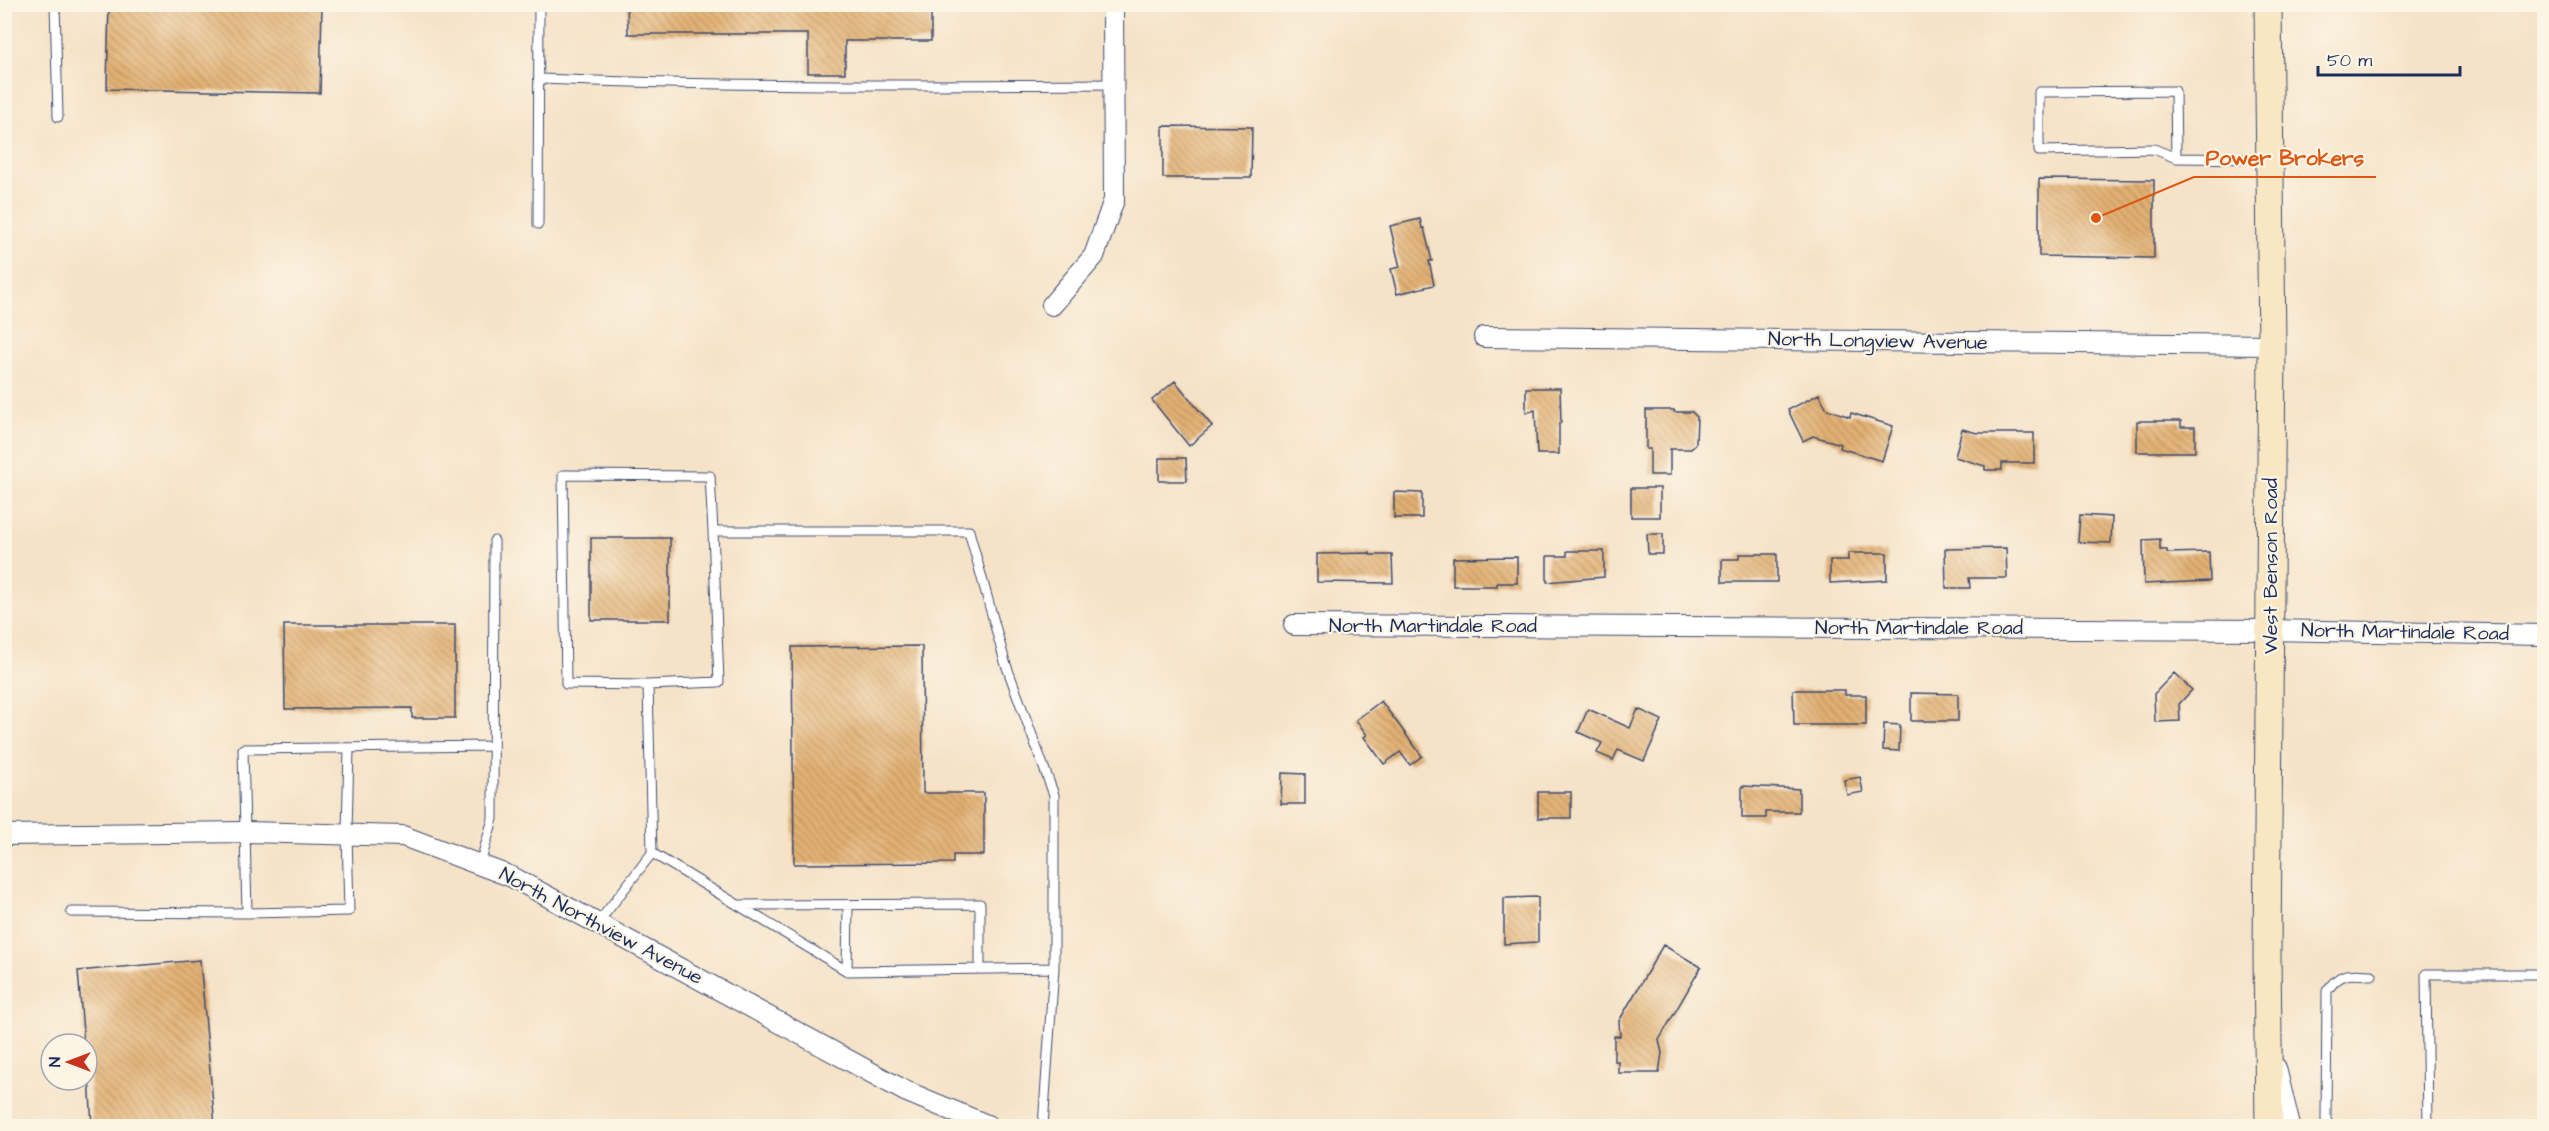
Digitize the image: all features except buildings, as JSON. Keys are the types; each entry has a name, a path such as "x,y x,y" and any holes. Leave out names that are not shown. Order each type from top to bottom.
{"main road":[{"name":"West Benson Road","path":"2268,4 2272,345 2269,1126"}],"street":[{"path":"1052,305 1094,256 1113,200 1113,4"},
{"name":"North Longview Avenue","path":"1484,337 2272,345"},
{"name":"North Martindale Road","path":"1294,625 2270,630 2544,635"},
{"name":"North Northview Avenue","path":"4,834 245,832 403,836 513,877 904,1091 989,1126"},
{"path":"2269,1037 2290,1126"}],"lane":[{"path":"55,4 58,117"},
{"path":"538,224 541,79 539,4"},
{"path":"541,79 670,85 1113,84"},
{"path":"2176,158 2175,91 2039,92 2039,151 2154,149 2176,158 2270,159"},
{"path":"563,475 710,476 719,682 648,685 566,684 563,475"},
{"path":"713,531 969,531 1005,662 1054,795 1054,968 1043,1126"},
{"path":"480,864 493,819 494,541"},
{"path":"598,923 652,853 648,685"},
{"path":"247,913 243,749 493,746"},
{"path":"71,912 349,911 347,833 349,748"},
{"path":"652,853 847,971 1054,968"},
{"path":"739,905 980,904 980,969"},
{"path":"847,971 848,905"},
{"path":"2330,1126 2326,1120 2327,991 2335,979 2347,974 2372,975"},
{"path":"2428,1126 2427,974 2544,974"}],"place":[{"name":"Power Brokers","path":"2096,218"}]}
